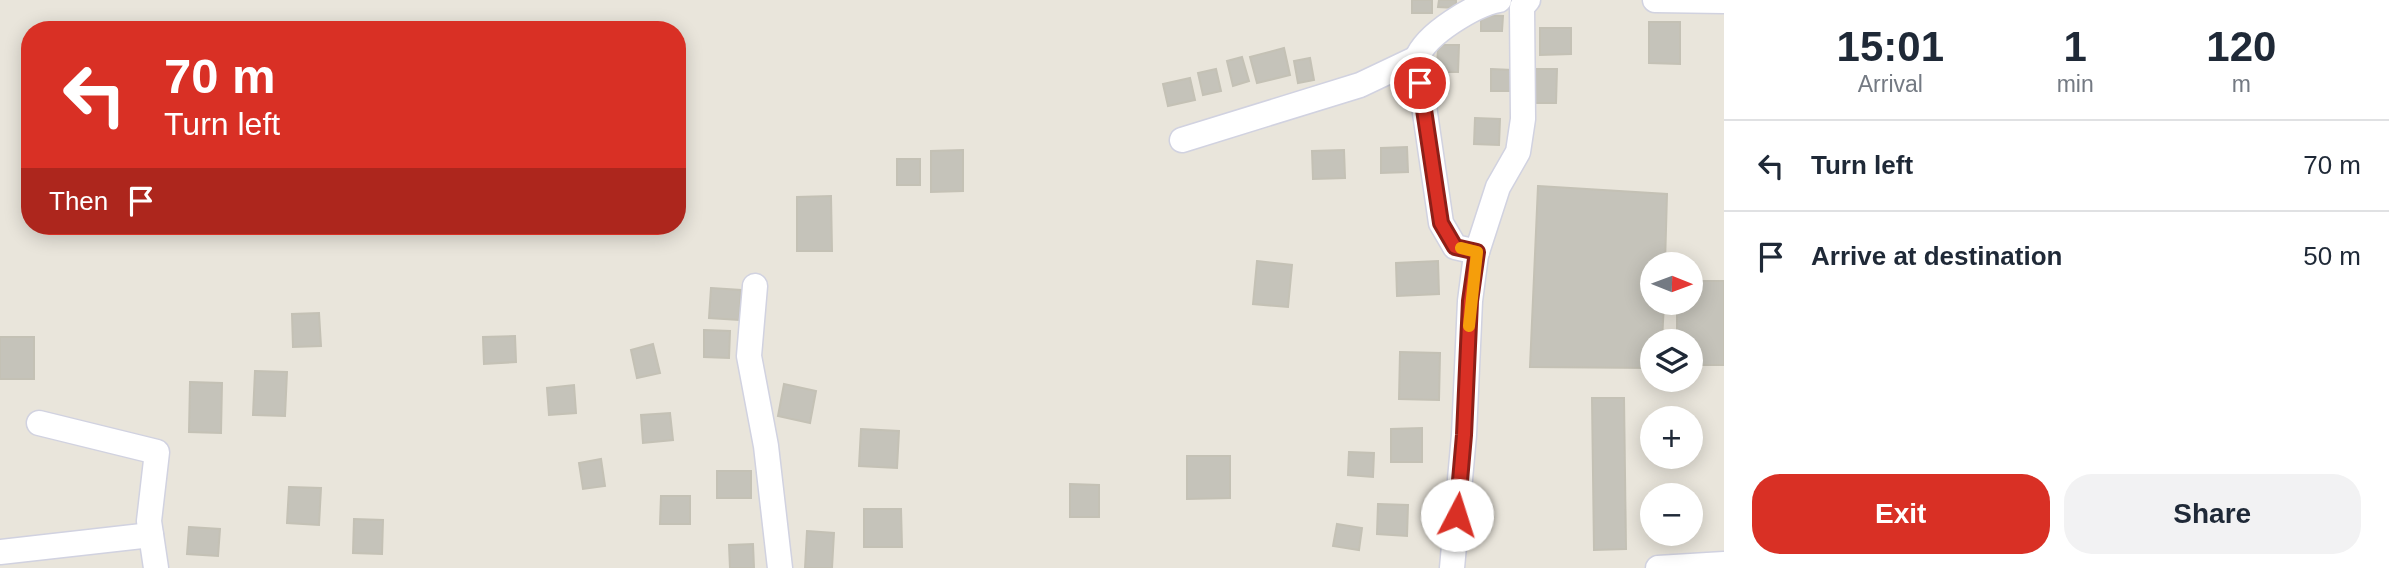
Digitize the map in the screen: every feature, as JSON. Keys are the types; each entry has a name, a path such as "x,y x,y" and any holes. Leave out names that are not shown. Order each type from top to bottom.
{"street":[{"path":"1477,252 1455,247 1441,223 1417,58 1421,48 1473,8 1499,0"},
{"path":"1452,568 1464,435 1470,301 1477,252 1497,187 1518,152 1523,119 1522,7 1528,0"},
{"path":"1655,0 1724,1"},
{"path":"1182,140 1360,85 1417,58"},
{"path":"755,286 749,356 765,446 780,568"},
{"path":"39,423 157,452 149,521 156,568"},
{"path":"0,552 151,535"},
{"path":"1658,568 1724,564"}],"building":[{"path":"1412,0 1432,0 1432,13 1412,13"},
{"path":"1439,0 1456,0 1456,8 1438,7"},
{"path":"1481,15 1503,16 1502,31 1481,31"},
{"path":"1649,22 1680,22 1680,64 1649,63"},
{"path":"1540,28 1571,28 1571,54 1540,55"},
{"path":"1438,45 1459,45 1458,72 1437,72"},
{"path":"1284,48 1290,75 1257,83 1250,57"},
{"path":"1242,57 1249,81 1233,86 1227,61"},
{"path":"1310,58 1314,80 1298,83 1294,61"},
{"path":"1216,69 1221,91 1203,95 1198,73"},
{"path":"1491,69 1512,70 1511,91 1491,91"},
{"path":"1534,69 1557,69 1556,103 1534,103"},
{"path":"1190,78 1195,100 1168,106 1163,84"},
{"path":"1475,118 1500,119 1499,145 1474,144"},
{"path":"1407,147 1408,172 1381,173 1381,148"},
{"path":"963,150 963,191 931,192 931,151"},
{"path":"1344,150 1345,178 1313,179 1312,151"},
{"path":"897,159 920,159 920,185 897,185"},
{"path":"1538,186 1667,194 1665,252 1640,252 1640,315 1663,315 1663,329 1640,329 1640,368 1530,367"},
{"path":"831,196 832,251 797,251 797,197"},
{"path":"1257,261 1292,265 1288,307 1253,304"},
{"path":"1438,261 1439,294 1397,296 1396,263"},
{"path":"1703,281 1724,281 1724,365 1703,365 1703,329 1677,329 1677,315 1703,315"},
{"path":"711,288 741,290 739,320 709,318"},
{"path":"319,313 321,346 293,347 292,314"},
{"path":"704,330 730,331 729,358 704,357"},
{"path":"515,336 516,362 484,364 483,337"},
{"path":"0,337 34,337 34,379 0,379"},
{"path":"653,344 660,373 637,378 631,350"},
{"path":"1400,352 1440,353 1439,400 1399,399"},
{"path":"255,371 287,372 285,416 253,415"},
{"path":"190,382 222,383 221,433 189,432"},
{"path":"784,384 816,391 810,423 778,416"},
{"path":"574,385 576,413 549,415 547,388"},
{"path":"1592,398 1624,398 1626,549 1594,550"},
{"path":"670,413 673,440 643,443 641,415"},
{"path":"1422,428 1422,462 1391,462 1391,429"},
{"path":"861,429 899,431 897,468 859,466"},
{"path":"1349,452 1374,453 1373,477 1348,475"},
{"path":"1187,456 1230,456 1230,498 1187,499"},
{"path":"601,459 605,486 583,489 579,463"},
{"path":"717,471 751,471 751,498 717,498"},
{"path":"1070,484 1099,485 1099,517 1070,517"},
{"path":"289,487 321,488 319,525 287,523"},
{"path":"661,496 690,496 690,524 660,524"},
{"path":"1378,504 1408,505 1407,536 1377,534"},
{"path":"864,509 901,509 902,547 864,547"},
{"path":"354,519 383,520 382,554 353,553"},
{"path":"1337,524 1362,528 1359,550 1333,546"},
{"path":"189,527 220,529 218,556 187,554"},
{"path":"807,531 834,533 832,568 805,568"},
{"path":"753,544 754,568 730,568 729,545"}],"slow traffic":[{"path":"1461,248 1477,252 1469,326"}],"route":[{"path":"1420,83 1441,223 1455,247 1477,252 1470,301 1464,435 1457,515"}]}
